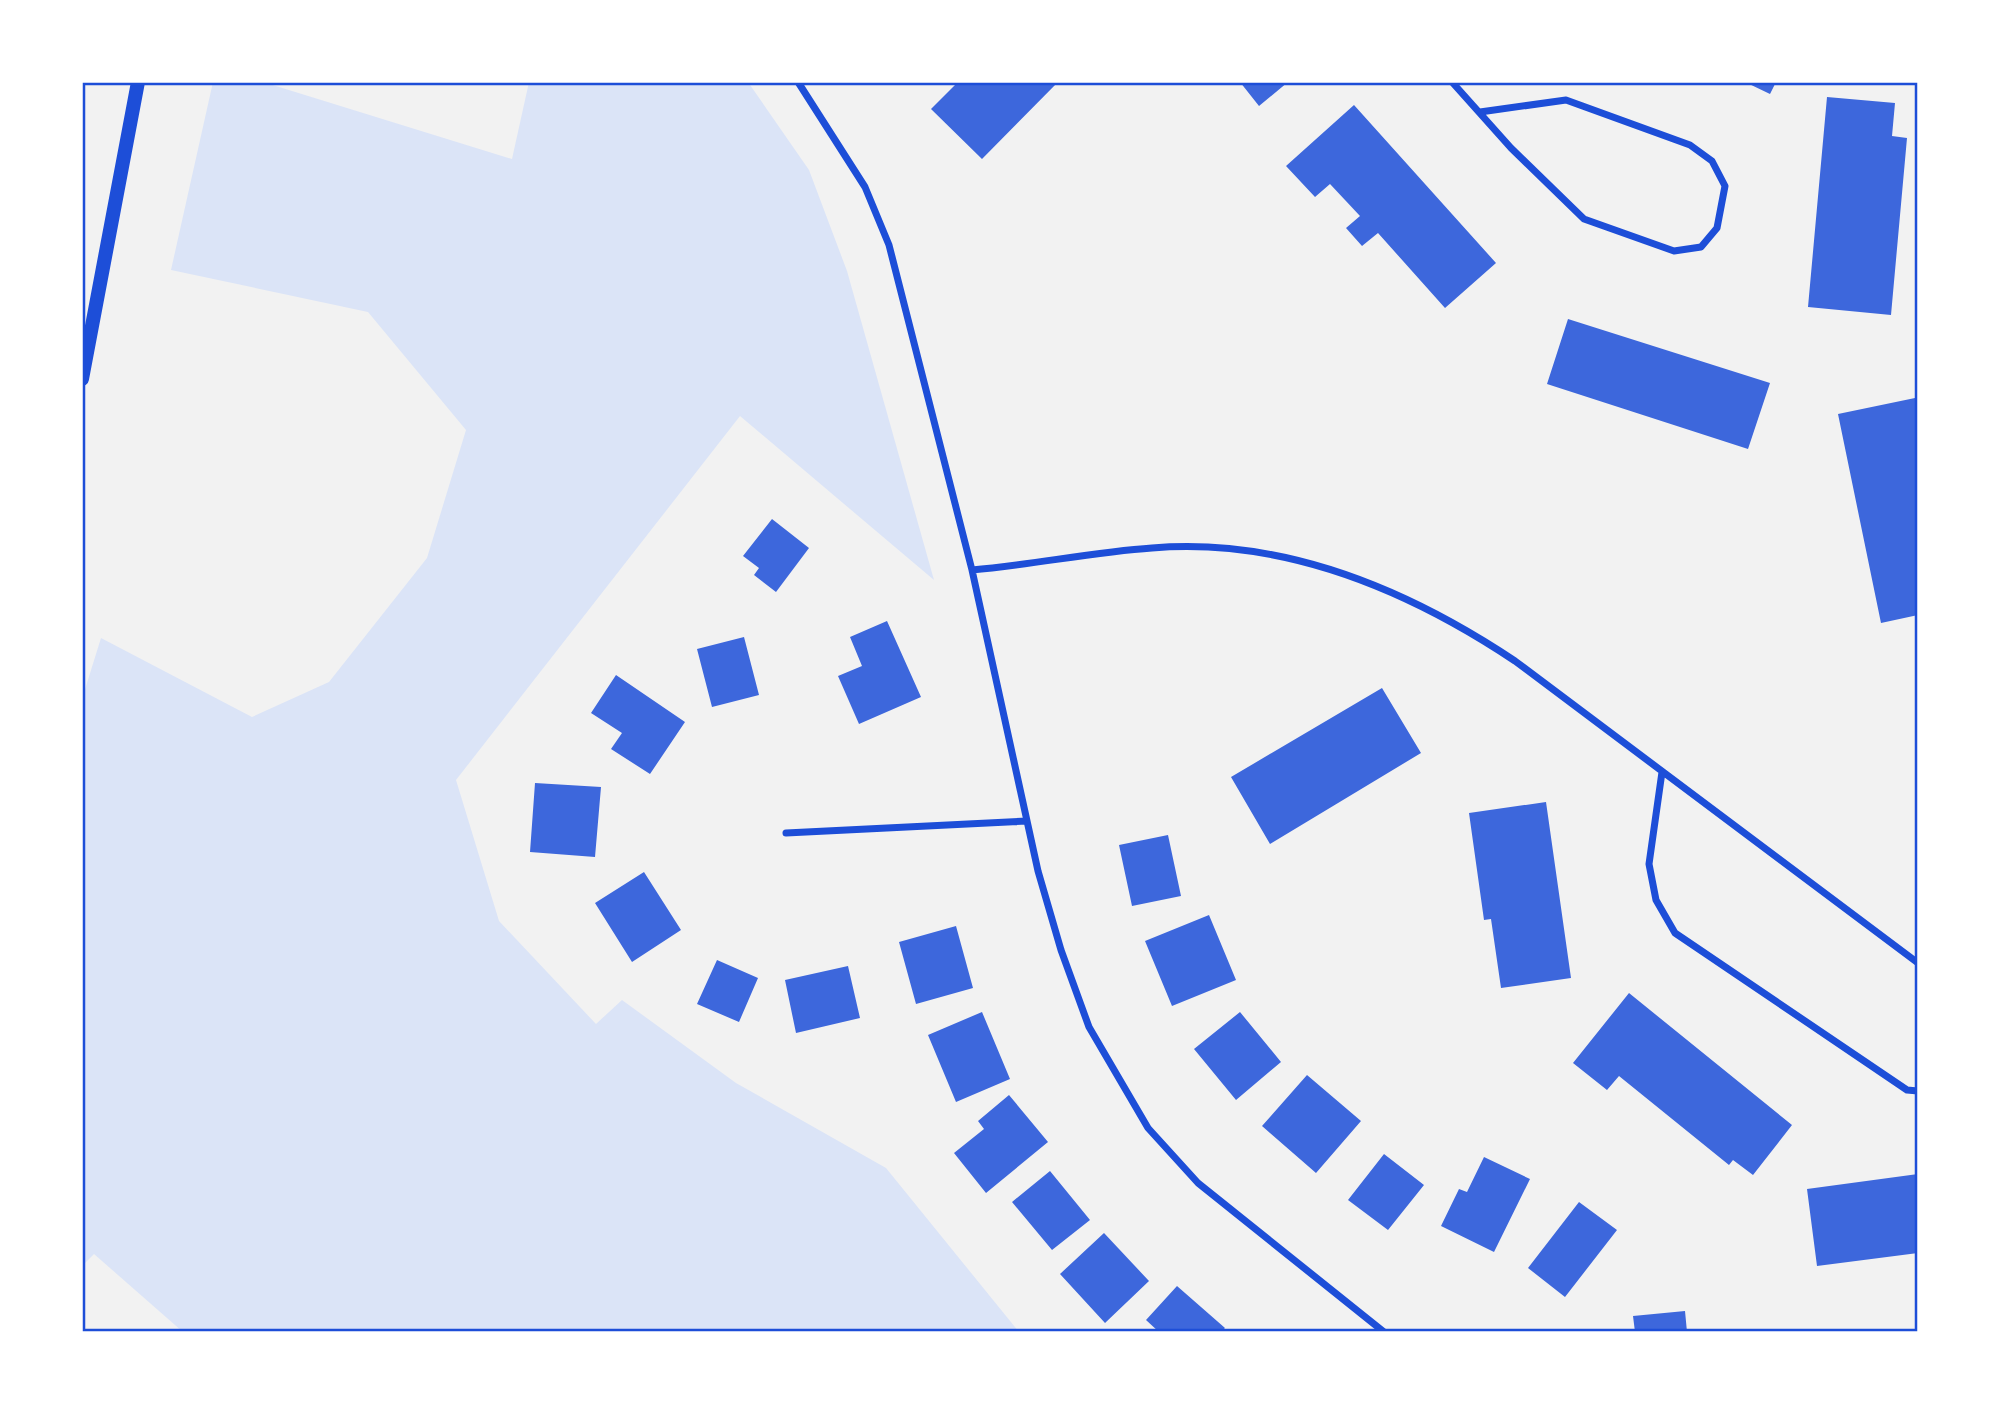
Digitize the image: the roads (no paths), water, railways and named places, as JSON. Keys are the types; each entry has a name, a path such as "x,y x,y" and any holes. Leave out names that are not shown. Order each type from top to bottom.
{"main road":[{"path":"82,379 138,82"}],"street":[{"path":"1452,82 1511,148 1584,219 1674,251 1701,247 1717,228 1725,186 1713,161 1690,145 1566,100 1480,112"},
{"path":"802,84 865,187 889,245 972,570 1038,871 1061,950 1089,1027 1148,1128 1198,1183 1384,1332"},
{"path":"972,570 1153,547 1222,548 1291,558 1359,578 1422,605 1515,661 1918,963"},
{"path":"1662,772 1649,864 1656,900 1675,933 1907,1090 1918,1091"},
{"path":"786,834 1027,821"}]}
